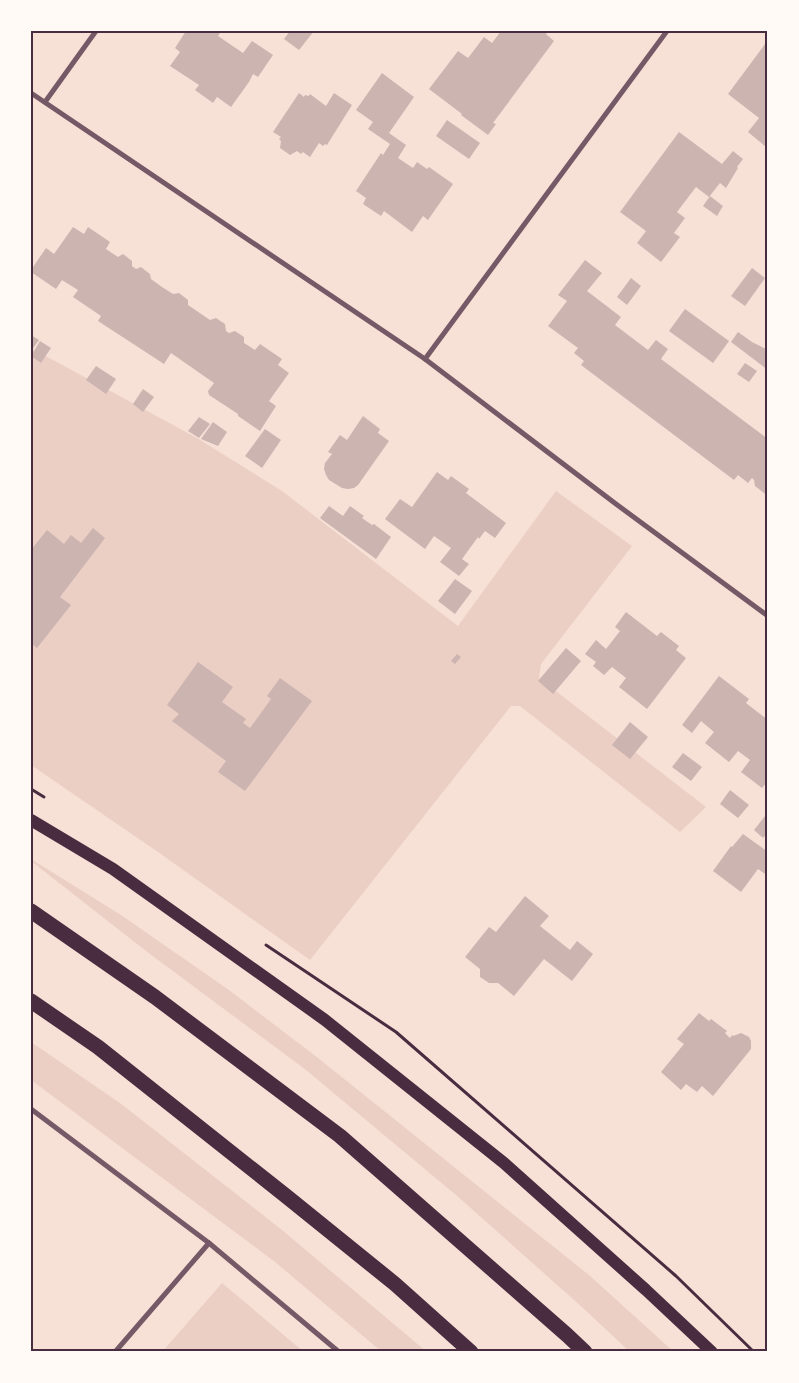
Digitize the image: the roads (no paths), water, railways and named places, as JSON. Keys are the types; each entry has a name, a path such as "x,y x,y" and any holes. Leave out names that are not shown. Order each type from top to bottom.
{"highway":[{"path":"31,911 155,997 340,1136 585,1352"},
{"path":"31,1001 98,1047 286,1196 395,1284 471,1352"}],"main road":[{"path":"31,820 113,869 325,1020 504,1163 646,1290 712,1352"}],"street":[{"path":"45,102 96,31"},
{"path":"425,359 667,31"},
{"path":"31,93 425,359 616,504 768,616"},
{"path":"31,1109 209,1244 339,1352"},
{"path":"115,1352 209,1244"}]}
